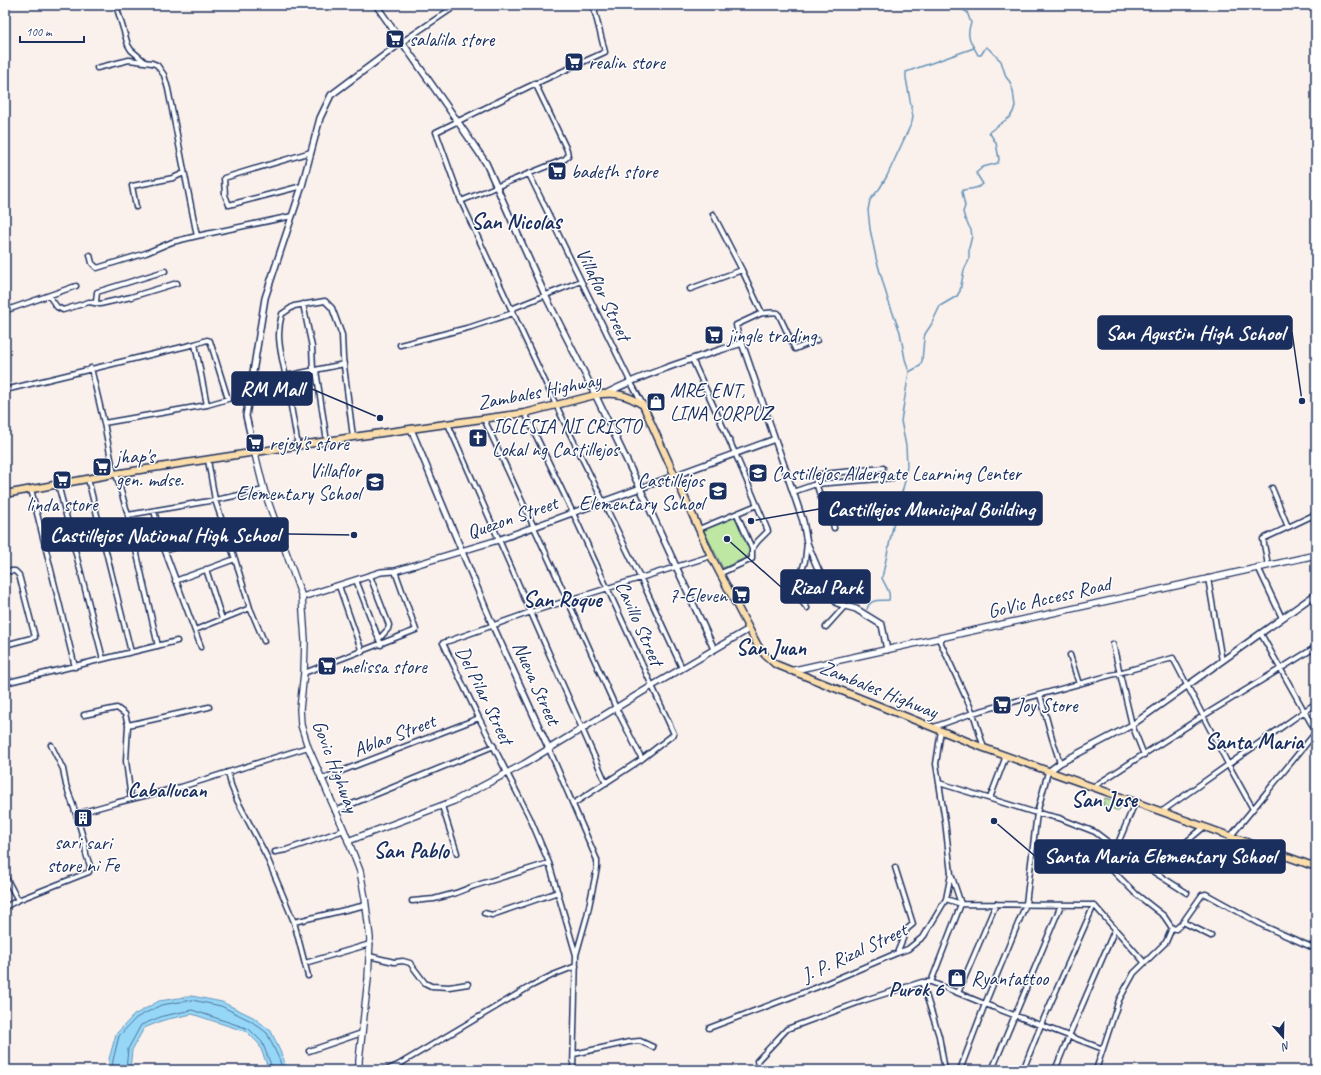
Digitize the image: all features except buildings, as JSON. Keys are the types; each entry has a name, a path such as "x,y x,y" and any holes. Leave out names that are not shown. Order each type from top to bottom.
{"main road":[{"name":"Zambales Highway","path":"5,494 115,474 255,454 353,437 524,413 595,394 607,393 631,397 643,405 711,556 758,646 775,664 984,748 1316,868"},
{"name":"Govic Highway","path":"255,454 264,490 302,597 305,640 300,725 360,871 366,905 370,944 359,1070"},
{"name":"GoVic Access Road","path":"790,671 1316,555"},
{"path":"348,841 454,802 506,772 524,764 749,629"}],"street":[{"path":"116,5 131,50 145,62"},
{"path":"376,5 486,163 545,295 640,488 714,649"},
{"path":"255,454 246,416 264,298 302,186 320,118 331,95 402,42 457,5"},
{"path":"593,5 605,52 535,83 436,132 461,201 556,405 641,578 682,668"},
{"path":"97,68 129,60 157,64 164,75 168,88 197,236"},
{"path":"461,201 565,159 568,156 567,150 535,83"},
{"path":"302,186 229,204 225,195 224,178 311,152"},
{"path":"136,207 132,186 173,178 184,173"},
{"name":"Villaflor Street","path":"529,174 643,405"},
{"path":"713,214 762,313"},
{"path":"90,255 92,263 97,268 146,253 172,242 292,216"},
{"path":"690,289 742,270"},
{"path":"96,302 97,292 165,271"},
{"path":"400,345 471,327 581,281"},
{"path":"49,296 63,310 89,302 96,302 100,304 177,283"},
{"path":"5,310 76,286"},
{"path":"298,446 286,376 279,349 279,324 282,314 294,306 303,304 325,301 332,308 342,335 353,437"},
{"path":"303,304 312,347 314,370 327,442"},
{"path":"817,340 795,349 778,313 774,311 766,314 762,313 736,325 818,569 832,597 837,603 856,609 882,625 887,650"},
{"path":"5,390 207,340 210,341 228,399 208,405 104,423"},
{"path":"607,393 630,381 742,343"},
{"path":"195,344 208,405"},
{"path":"692,359 735,453 768,531 752,549"},
{"path":"286,376 344,364"},
{"path":"91,368 115,474 128,515 158,646"},
{"name":"Cavillo Street","path":"524,413 573,513 674,734 642,759 573,804"},
{"path":"484,419 616,708 642,759"},
{"path":"448,424 606,783"},
{"name":"Nueva Street","path":"411,429 493,626 549,749 597,860 597,868 587,916 576,955"},
{"name":"Quezon Street","path":"302,597 381,572 395,571 498,540 775,439"},
{"path":"208,460 215,500 250,608 264,641"},
{"path":"834,528 832,519 826,513 813,474 883,468"},
{"path":"793,492 816,484 892,478"},
{"path":"88,479 131,652"},
{"path":"58,484 103,659"},
{"path":"1272,488 1288,527"},
{"path":"31,489 75,667"},
{"path":"128,515 264,490"},
{"path":"699,529 757,505"},
{"path":"154,511 175,581 201,647"},
{"path":"721,574 752,559 752,549 737,514"},
{"path":"1268,566 1263,539 1316,514"},
{"path":"165,551 225,529"},
{"path":"807,608 794,593 805,560 808,543"},
{"name":"Del Pilar Street","path":"576,955 549,863 530,818 443,643 531,612 711,556"},
{"path":"175,581 235,559"},
{"path":"1258,567 1282,618"},
{"path":"206,569 222,619"},
{"path":"5,571 15,571 19,575 35,637 5,645"},
{"path":"304,673 416,630 395,571"},
{"path":"370,576 389,625 388,629 379,639"},
{"path":"1208,578 1222,661"},
{"path":"356,580 381,644"},
{"path":"339,586 362,652"},
{"path":"960,1070 1026,904 1037,813 1048,772 1060,763 1132,725 1316,594"},
{"path":"826,627 845,606"},
{"path":"195,630 250,608"},
{"path":"1230,836 1316,732 1260,634"},
{"path":"939,639 973,713 984,748"},
{"path":"5,683 176,641"},
{"path":"1114,644 1132,725 1144,755"},
{"path":"1093,787 1203,716 1316,647"},
{"path":"1070,655 1080,684"},
{"path":"933,727 973,713 1120,674 1173,658 1187,687 1253,809"},
{"path":"1040,695 1060,763"},
{"path":"1160,812 1316,703"},
{"path":"128,725 209,707"},
{"path":"84,715 117,708 125,714 128,725 126,762 131,799"},
{"name":"Ablao Street","path":"321,779 479,718"},
{"name":"J. P. Rizal Street","path":"709,1028 815,988 908,949 924,936 946,899 951,874 945,821 936,764 941,730"},
{"path":"5,907 18,900 89,872 90,866 86,854 85,844 66,785 63,769 51,745"},
{"path":"335,811 494,746"},
{"path":"76,814 181,787 308,747"},
{"path":"990,798 1006,756"},
{"path":"228,772 237,800 266,855 294,922 308,976"},
{"path":"939,783 1037,813 1059,818 1095,832 1116,848 1153,870 1187,893"},
{"path":"1135,803 1116,848 1107,865 1136,894 1164,916 1172,928"},
{"path":"442,806 457,852"},
{"path":"1153,870 1204,827"},
{"path":"275,852 286,850 344,830"},
{"path":"412,901 434,899 456,893 549,863"},
{"path":"895,867 913,924 906,930 897,953"},
{"path":"931,982 961,904 951,874"},
{"path":"5,876 18,900"},
{"path":"484,913 492,915 558,892"},
{"path":"1172,928 1176,929 1183,922 1202,895 1206,894 1264,926 1316,949"},
{"path":"946,899 961,904 1094,905 1144,962"},
{"path":"958,994 996,904"},
{"path":"294,922 366,905"},
{"path":"992,1070 1061,905"},
{"path":"1023,1070 1041,1025 1094,905"},
{"path":"1183,922 1211,936"},
{"path":"1096,1070 1119,1000 1134,973 1166,942 1172,928"},
{"path":"1055,1070 1115,929"},
{"path":"305,963 370,944"},
{"path":"573,1070 576,955"},
{"path":"369,956 394,962 403,961 410,963 425,983 431,986 468,984"},
{"path":"386,1070 398,1065 531,986 576,966"},
{"path":"922,982 939,1036 945,1070"},
{"path":"760,1070 757,1061 787,1029 865,1000 922,982 931,982 958,994 1103,1049"},
{"path":"309,1051 362,1033"},
{"path":"574,1054 640,1041 653,1047"}],"green space":[{"path":"734,515 750,549 747,557 723,568 703,529"},
{"path":"1105,798 1121,804 1119,811 1103,805"}],"water":[{"path":"192,996 222,1002 253,1017 271,1031 284,1060 286,1070 269,1070 259,1044 247,1032 192,1014 164,1020 144,1028 132,1050 130,1070 109,1070 109,1059 116,1034 134,1015 159,1001"}],"waterway":[{"path":"909,372 920,366 922,361 925,334 940,306 957,296 960,291 964,270 969,260 969,248 972,236 963,212 965,206 962,192 963,190 981,186 983,184 976,173 983,167 998,163 999,159 996,143 989,132 1010,117 1015,106 1013,91 1010,82 1006,77 1001,61 986,47 981,55 978,55 969,36 969,28 971,23 967,12 954,5"},
{"path":"867,609 870,603 879,600 889,600 888,591 882,578 895,517 905,481 907,465 906,446 901,421 909,372 900,332 888,300 876,258 868,210 870,200 880,188 887,176 912,122 913,117 906,72 974,48"}],"place":[{"name":"salalila store","path":"395,39"},
{"name":"realin store","path":"574,62"},
{"name":"badeth store","path":"557,171"},
{"name":"jingle trading","path":"714,335"},
{"name":"San Agustin High School","path":"1302,401"},
{"name":"MRE ENT, LINA CORPUZ","path":"656,402"},
{"name":"RM Mall","path":"380,418"},
{"name":"IGLESIA NI CRISTO Lokal ng Castillejos","path":"478,438"},
{"name":"rejoy's store","path":"255,443"},
{"name":"jhap's gen. mdse.","path":"102,467"},
{"name":"Castillejos Aldergate Learning Center","path":"758,473"},
{"name":"linda store","path":"62,480"},
{"name":"Villaflor Elementary School","path":"375,482"},
{"name":"Castillejos Elementary School","path":"718,491"},
{"name":"Castillejos Municipal Building","path":"751,521"},
{"name":"Castillejos National High School","path":"354,535"},
{"name":"Rizal Park","path":"727,539"},
{"name":"7-Eleven","path":"741,595"},
{"name":"melissa store","path":"327,666"},
{"name":"Joy Store","path":"1002,705"},
{"name":"sari sari store ni Fe","path":"83,818"},
{"name":"Santa Maria Elementary School","path":"994,821"},
{"name":"Ryantattoo","path":"957,978"}],"district":[{"name":"San Nicolas","path":"516,221"},
{"name":"San Roque","path":"562,599"},
{"name":"San Juan","path":"771,647"},
{"name":"Santa Maria","path":"1254,741"},
{"name":"Caballucan","path":"167,790"},
{"name":"San Jose","path":"1104,799"},
{"name":"San Pablo","path":"411,850"},
{"name":"Purok 6","path":"916,989"}]}
